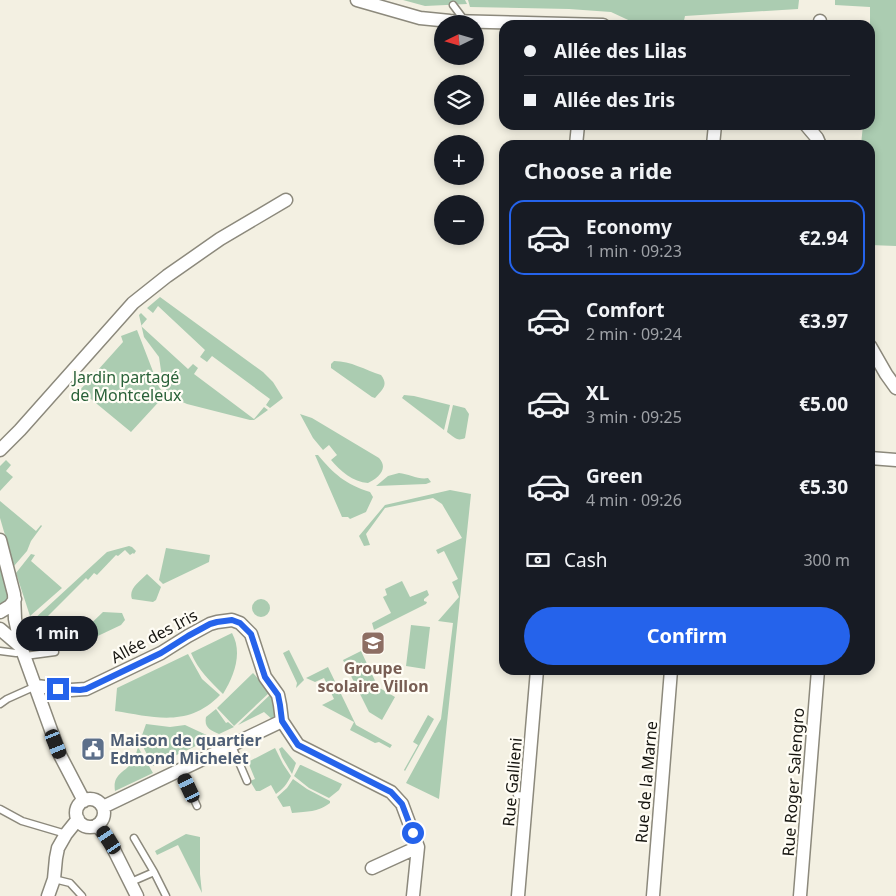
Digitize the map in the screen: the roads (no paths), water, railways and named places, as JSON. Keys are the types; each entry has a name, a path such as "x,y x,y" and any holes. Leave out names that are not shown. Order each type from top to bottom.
{"street":[{"path":"357,0 420,18 434,19"},
{"path":"484,22 499,23"},
{"path":"810,130 818,140"},
{"path":"0,450 133,304 167,276 220,239 286,200"},
{"path":"875,354 896,388"},
{"path":"875,458 896,460"},
{"path":"0,540 15,599 15,619 23,652 63,762 84,801"},
{"path":"0,612 10,606 15,599"},
{"name":"Allée des Iris","path":"36,686 71,690 86,689 161,653 210,624 232,620 240,623 251,634 265,677 278,695 282,721"},
{"path":"0,629 23,652"},
{"name":"Rue Gallieni","path":"518,896 522,796 536,675"},
{"name":"Rue de la Marne","path":"653,896 671,675"},
{"name":"Rue Roger Salengro","path":"800,896 818,675"},
{"path":"103,807 282,721 298,745 391,792 402,804 418,847 413,896"},
{"path":"95,800 103,807 104,815 97,825 86,826 78,820 76,811 84,801 95,800"},
{"path":"48,896 54,879 58,848 66,834 78,820"},
{"path":"97,825 109,840 137,896"},
{"path":"372,868 418,847"}],"lane":[{"path":"453,5 461,15"},
{"path":"0,651 56,652"},
{"path":"0,704 24,690 36,686"},
{"path":"232,746 247,781"},
{"path":"181,771 197,806"},
{"path":"0,809 22,821 66,834"},
{"path":"134,838 166,896"},
{"path":"131,882 154,872"},
{"path":"54,879 70,883 82,896"}],"place":[{"name":"Groupe scolaire Villon","path":"373,643"},
{"name":"Maison de quartier Edmond Michelet","path":"93,749"}],"park label":[{"name":"Jardin partagé de Montceleux","path":"126,386"}]}
